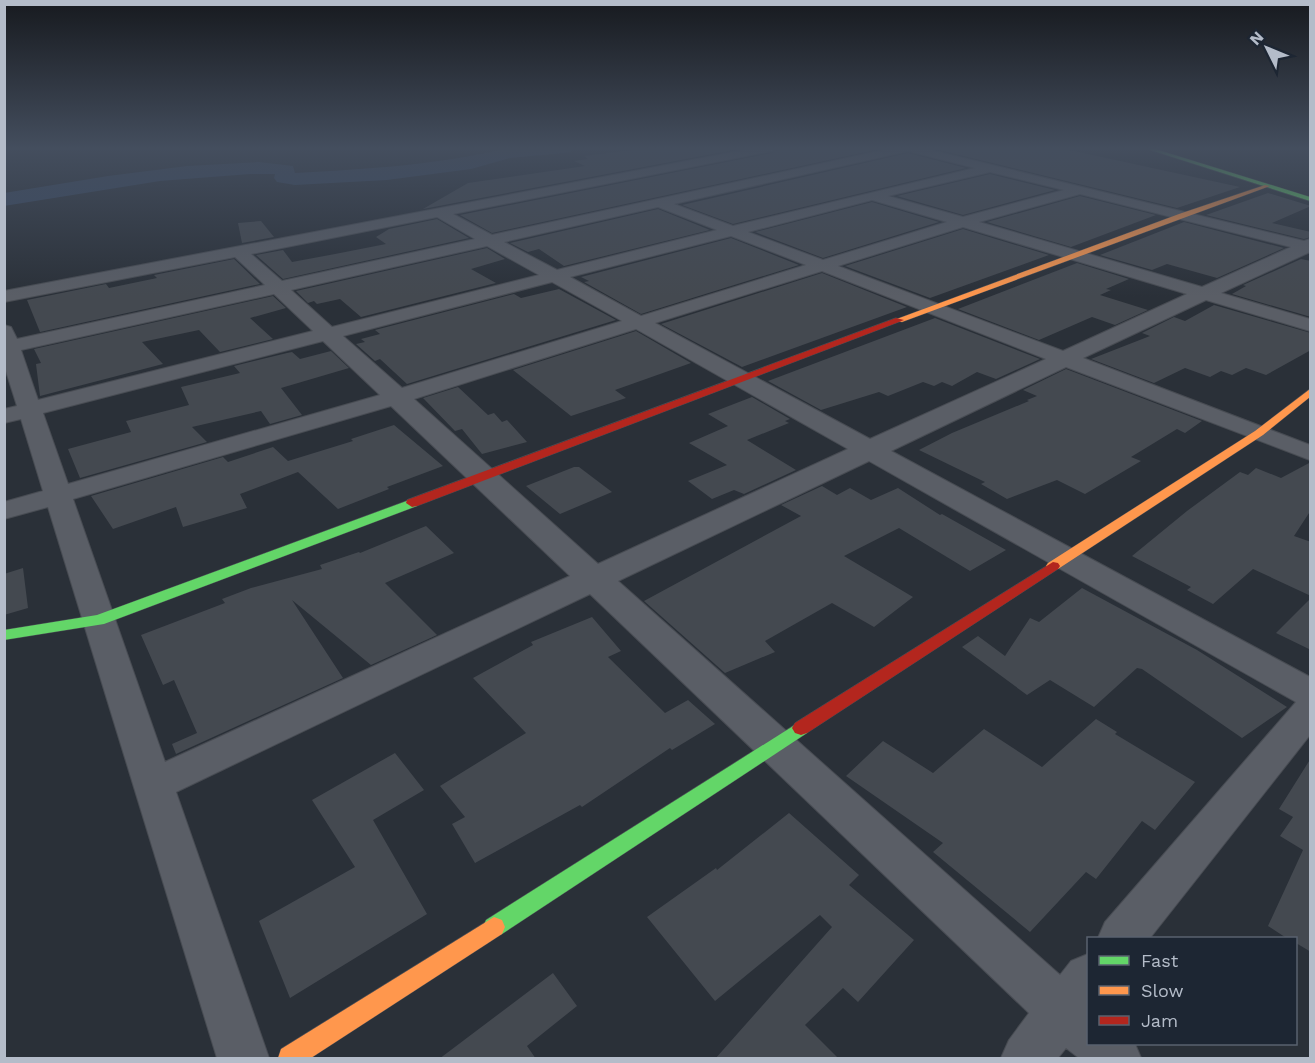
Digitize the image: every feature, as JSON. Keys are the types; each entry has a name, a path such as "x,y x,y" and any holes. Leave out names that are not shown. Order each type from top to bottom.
{"street":[{"path":"4,297 512,198"},
{"path":"646,198 1311,453"},
{"path":"243,1059 58,495 17,412 6,342 277,288 683,198"},
{"path":"17,412 864,198"},
{"path":"883,198 1311,325"},
{"path":"4,511 397,398 963,222 1052,198"},
{"path":"1110,198 1309,245"},
{"path":"4,635 99,620 1075,254 1232,198"},
{"path":"438,212 1311,693"},
{"path":"153,785 1309,245"},
{"path":"237,250 774,745 1080,1008 1027,1059"},
{"path":"290,1059 1259,433 1311,392"},
{"path":"1123,937 1311,710"},
{"path":"1100,1045 1115,1059"}],"building":[{"path":"443,198 483,198 423,209"},
{"path":"548,198 655,198 492,233 460,215"},
{"path":"714,198 843,198 733,224 682,205"},
{"path":"903,198 1027,198 963,215"},
{"path":"1074,198 1086,198 1156,215 1071,247 987,222"},
{"path":"1134,198 1208,198 1177,208"},
{"path":"1255,198 1283,198 1311,206 1272,223 1311,232 1311,237 1304,239 1206,215"},
{"path":"872,202 939,222 823,258 755,232"},
{"path":"658,209 710,230 564,266 539,249 528,252 510,243"},
{"path":"437,219 469,238 283,279 256,255 283,250 292,262 386,244 376,237 389,229"},
{"path":"261,221 274,237 242,243 238,223"},
{"path":"1184,222 1284,248 1217,278 1167,264 1152,270 1100,255"},
{"path":"963,229 1049,255 930,298 845,266"},
{"path":"731,238 799,265 641,314 584,282 589,281 581,277"},
{"path":"487,248 505,259 471,269 496,283 361,317 340,299 317,304 314,301 308,303 296,291"},
{"path":"234,259 260,284 40,332 27,300 106,284 109,288 157,278 154,275"},
{"path":"1301,259 1311,261 1311,317 1232,294 1246,286 1243,285"},
{"path":"1077,263 1129,279 1106,289 1111,290 1100,295 1148,310 1115,325 1092,317 1039,340 958,309"},
{"path":"822,273 907,307 742,367 661,324"},
{"path":"559,289 616,320 407,384 380,359 375,361 356,344 365,342 361,339 380,334 375,330 514,294 521,298"},
{"path":"273,296 286,308 250,318 273,339 220,352 199,330 142,342 163,364 40,396 36,364 41,363 34,349"},
{"path":"1214,305 1311,333 1311,350 1266,375 1246,368 1232,375 1221,371 1210,377 1185,368 1154,383 1091,359 1150,336 1142,333 1174,317 1185,321"},
{"path":"935,318 1040,359 996,379 977,372 952,386 942,382 934,386 923,382 888,396 879,392 821,410 768,381"},
{"path":"636,331 691,363 615,390 626,398 571,416 513,370"},
{"path":"331,351 349,368 281,388 302,415 270,424 261,411 192,427 207,442 80,478 68,449 131,432 126,421 189,405 181,387 240,373 234,366 287,353 292,352 300,359"},
{"path":"1066,369 1202,421 1185,433 1177,429 1131,457 1141,461 1085,494 1057,480 1007,499 981,484 985,482 919,450 952,433 1029,401 1027,400 1037,396 1023,390"},
{"path":"458,387 488,415 494,413 502,422 507,420 527,442 482,454 462,429 455,431 423,398"},
{"path":"752,397 790,419 785,421 789,423 747,440 796,470 744,494 734,490 712,499 688,481 727,465 689,443 728,426 708,414"},
{"path":"394,425 443,466 338,509 298,472 240,494 247,508 183,527 176,507 113,529 91,496 223,457 228,462 273,447 288,461 353,441 351,439"},
{"path":"1311,462 1311,510 1294,536 1311,542 1311,596 1253,569 1213,604 1187,590 1191,587 1132,556 1240,472 1248,475 1256,468 1281,478"},
{"path":"579,467 612,492 560,514 526,486"},
{"path":"822,486 837,495 850,488 871,500 898,488 940,515 942,514 1006,550 970,571 899,528 844,556 913,597 874,627 832,603 765,641 775,652 725,673 644,601 801,516 781,505"},
{"path":"426,526 454,553 385,583 437,635 371,665 292,600 343,678 176,754 172,744 197,733 174,680 163,685 141,635 225,603 222,599 251,588 322,569 320,565 360,553"},
{"path":"23,568 28,608 4,615 4,574"},
{"path":"1082,588 1197,650 1287,707 1242,738 1142,669 1137,668 1094,707 1050,680 1027,695 962,647 978,636 1005,656 1030,618 1039,622"},
{"path":"1311,598 1311,650 1276,633"},
{"path":"592,617 621,651 608,657 665,713 688,700 715,724 672,750 670,748 582,807 580,805 475,863 452,824 465,817 440,786 526,733 473,678 533,645 531,642"},
{"path":"1096,719 1117,732 1115,734 1195,782 1155,830 1142,821 1096,879 1086,872 1030,932 933,852 943,843 846,776 883,741 933,773 984,729 1042,767"},
{"path":"395,753 424,790 373,820 427,914 290,998 259,921 355,867 312,800"},
{"path":"1311,758 1311,952 1297,944 1297,937 1285,937 1268,926 1303,850 1280,836 1293,817 1279,809"},
{"path":"789,813 859,875 849,885 914,940 858,1002 843,988 805,1025 839,1059 715,1059 832,927 820,915 715,1001 647,917 716,868 717,870"},
{"path":"553,973 577,1006 527,1046 536,1059 439,1059"}],"waterway":[{"path":"4,200 18,198"}],"traffic: fast":[{"path":"1306,198 1310,199"},
{"path":"4,635 99,620 412,503"},
{"path":"494,927 801,728"}],"traffic: slow":[{"path":"899,320 1233,198"},
{"path":"1053,566 1259,433 1310,392"},
{"path":"290,1058 494,927"}],"traffic: jam":[{"path":"412,503 899,320"},
{"path":"801,728 1053,566"}]}
